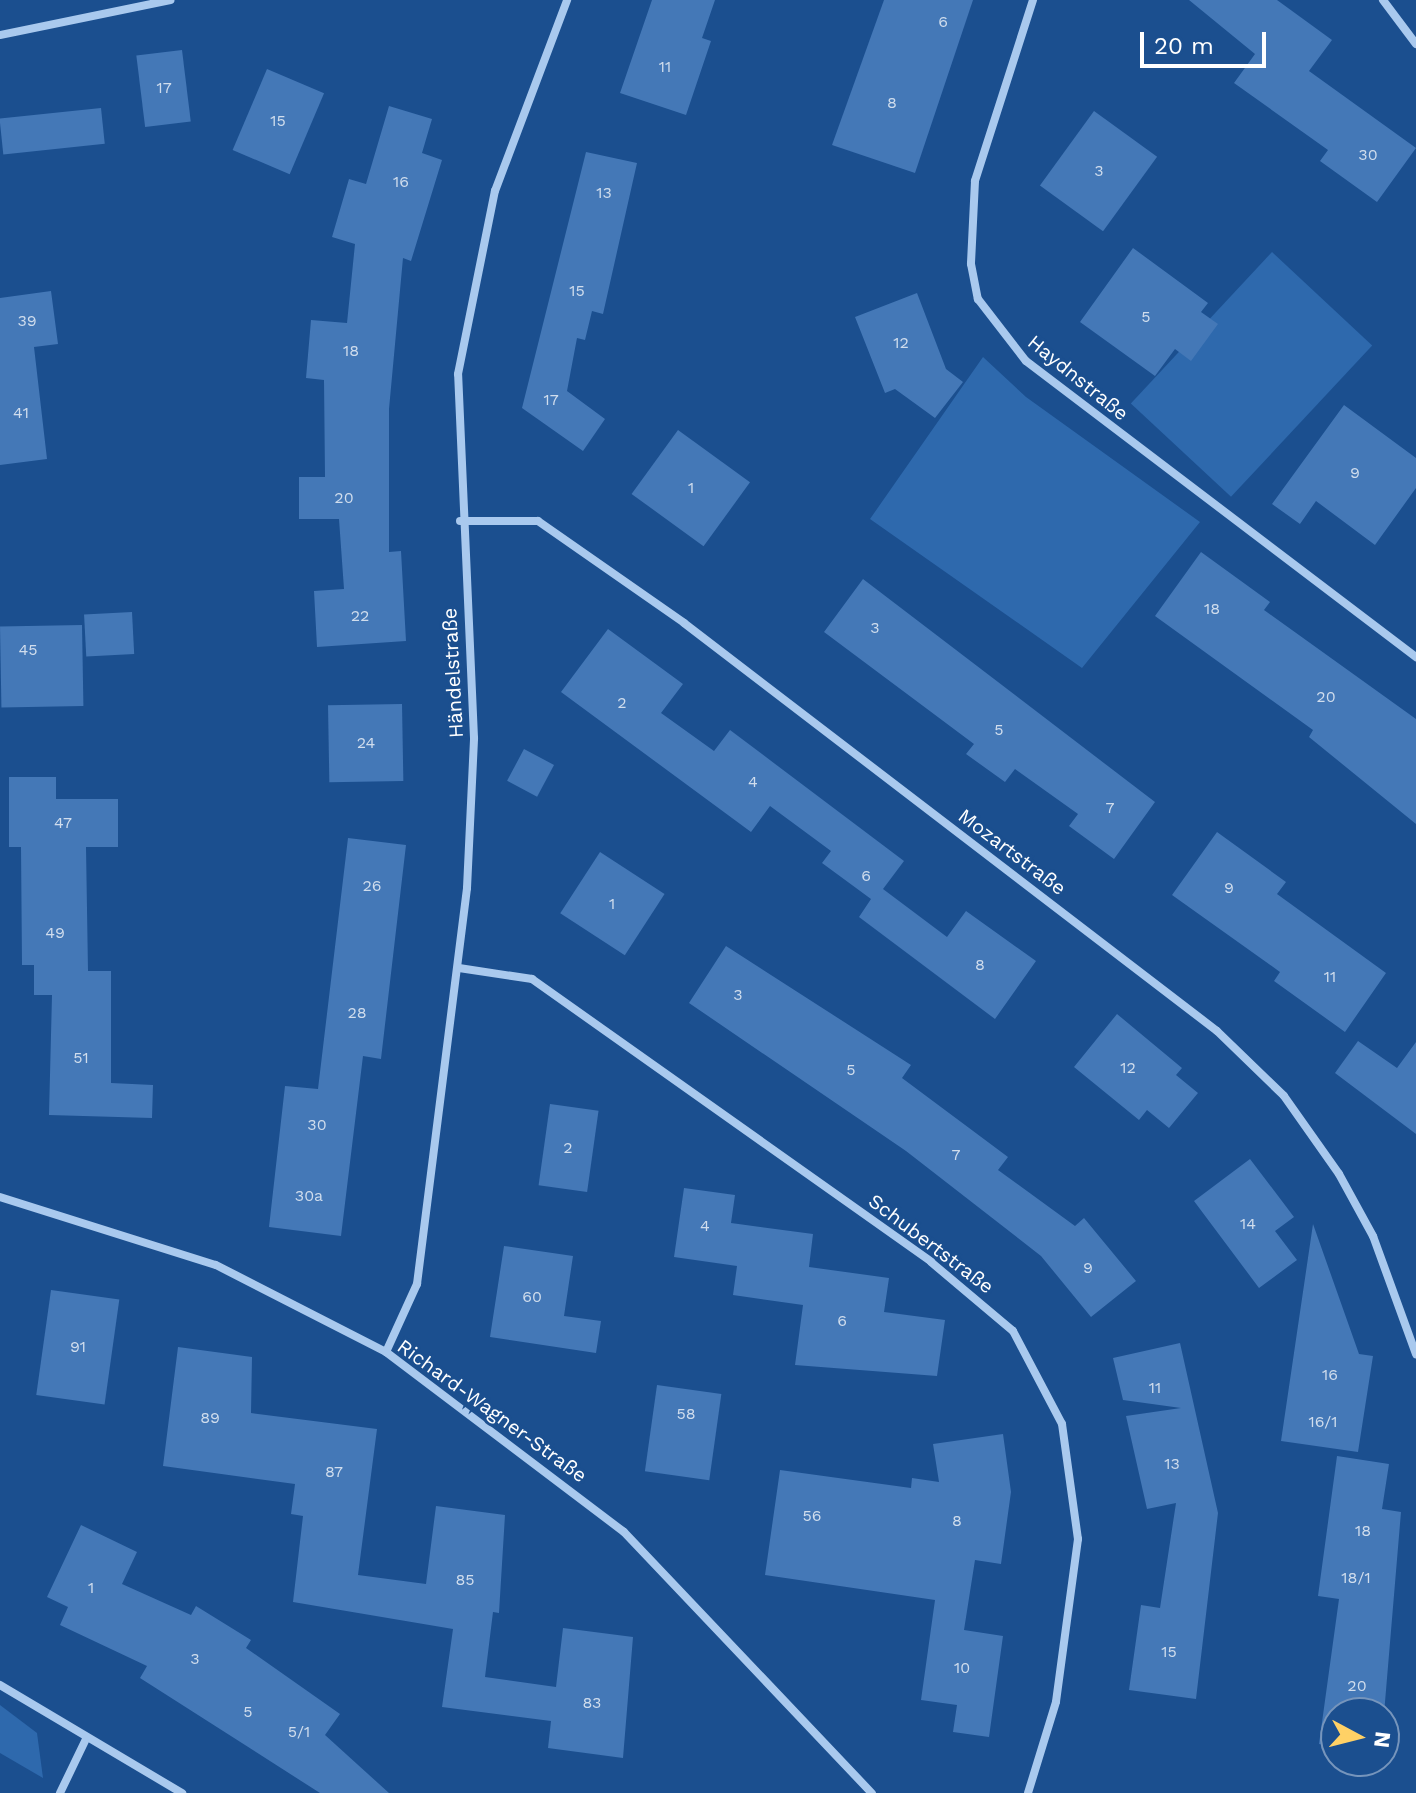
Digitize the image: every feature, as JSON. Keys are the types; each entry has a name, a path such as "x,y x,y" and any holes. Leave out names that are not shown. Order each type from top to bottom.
{"street":[{"path":"0,35 170,0"},
{"name":"Händelstraße","path":"386,1352 417,1284 459,968 474,738 460,521 458,374 472,285 495,191 567,0"},
{"name":"Haydnstraße","path":"1033,0 975,181 971,264 978,299 1026,361 1416,657"},
{"path":"1383,0 1412,30 1416,44"},
{"name":"Mozartstraße","path":"460,521 538,521 684,623 1217,1031 1284,1096 1339,1174 1373,1236 1416,1354"},
{"name":"Schubertstraße","path":"459,968 532,979 931,1262 1013,1331 1062,1424 1078,1539 1056,1702 1028,1793"},
{"name":"Richard-Wagner-Straße","path":"0,1197 216,1265 386,1352 624,1532 872,1793"},
{"path":"0,1685 182,1793"},
{"path":"60,1793 87,1737"}],"shaded area":[{"path":"1272,252 1372,345 1231,497 1131,403"},
{"path":"983,357 1026,397 1200,522 1082,668 870,519"},
{"path":"0,1705 37,1733 43,1778 0,1753"}],"building":[{"path":"652,0 715,0 702,38 711,41 686,115 620,93"},
{"path":"884,0 973,0 915,173 832,145"},
{"path":"1189,0 1277,0 1332,40 1309,71 1416,148 1377,202 1320,161 1328,150 1234,83 1255,54"},
{"path":"182,50 191,121 145,127 136,56"},
{"path":"267,69 324,93 290,174 233,150"},
{"path":"389,106 432,119 422,153 442,160 411,261 403,258 389,409 389,552 401,551 406,641 317,647 314,591 344,589 339,519 299,519 299,477 325,477 324,380 306,378 311,320 347,323 355,244 332,237 349,179 366,184"},
{"path":"101,108 105,144 3,154 0,119"},
{"path":"1094,111 1157,157 1103,231 1040,185"},
{"path":"586,152 637,163 603,314 592,311 585,340 577,338 567,391 605,419 583,451 522,408"},
{"path":"1133,248 1208,303 1201,312 1218,324 1191,361 1175,349 1155,376 1080,322"},
{"path":"51,291 58,344 34,347 47,459 0,465 0,298"},
{"path":"917,293 946,369 963,382 935,418 895,389 885,393 855,317"},
{"path":"1344,405 1416,458 1416,488 1375,545 1316,501 1300,524 1272,504"},
{"path":"678,430 750,482 704,546 632,494"},
{"path":"1201,552 1270,602 1264,610 1416,719 1416,824 1309,737 1313,730 1155,616"},
{"path":"863,579 1155,802 1114,859 1069,826 1078,814 1015,769 1005,782 966,754 974,744 824,632"},
{"path":"132,612 134,654 86,656 84,615"},
{"path":"82,625 83,706 1,707 0,626"},
{"path":"608,629 683,684 661,713 714,751 730,730 904,861 883,889 947,937 966,911 1036,961 995,1019 859,917 871,899 822,863 831,851 770,806 751,832 561,692"},
{"path":"402,704 403,781 329,782 328,705"},
{"path":"524,749 554,765 537,797 507,781"},
{"path":"9,777 56,777 56,799 118,799 118,847 86,847 88,971 111,971 111,1083 153,1085 152,1118 49,1115 52,995 34,995 34,965 22,965 21,847 9,847"},
{"path":"1217,832 1286,882 1277,894 1386,973 1345,1032 1274,981 1280,972 1172,895"},
{"path":"348,838 406,845 381,1059 363,1056 341,1236 269,1227 285,1086 318,1089"},
{"path":"600,852 665,894 625,955 560,913"},
{"path":"726,946 911,1065 902,1078 1008,1157 998,1170 1075,1226 1084,1218 1136,1281 1091,1317 1041,1256 906,1151 689,1003"},
{"path":"1117,1014 1182,1068 1176,1075 1198,1093 1169,1128 1147,1110 1139,1120 1074,1067"},
{"path":"1358,1041 1397,1068 1416,1042 1416,1134 1335,1073"},
{"path":"550,1104 599,1111 587,1192 539,1185"},
{"path":"1250,1159 1294,1217 1275,1231 1297,1260 1259,1288 1194,1201"},
{"path":"684,1188 735,1195 731,1223 813,1234 809,1267 889,1278 884,1312 945,1320 937,1376 795,1365 803,1305 733,1295 737,1266 674,1257"},
{"path":"1313,1224 1359,1354 1373,1356 1358,1452 1281,1441"},
{"path":"504,1246 573,1256 564,1316 601,1321 596,1353 490,1337"},
{"path":"51,1290 119,1300 105,1405 36,1395"},
{"path":"1180,1343 1218,1513 1196,1699 1129,1690 1141,1605 1160,1608 1176,1503 1147,1509 1126,1416 1181,1408 1123,1400 1113,1358"},
{"path":"178,1347 252,1357 251,1413 377,1429 358,1575 426,1584 436,1506 505,1515 499,1613 493,1612 485,1677 556,1687 563,1628 633,1637 623,1758 548,1748 551,1721 442,1707 453,1629 293,1602 303,1516 291,1514 295,1484 163,1466"},
{"path":"657,1385 721,1394 709,1480 645,1471"},
{"path":"1003,1434 1011,1492 1001,1564 975,1560 964,1630 1003,1636 989,1737 953,1732 957,1705 921,1700 935,1600 765,1575 780,1470 911,1488 912,1478 939,1482 933,1444"},
{"path":"1337,1456 1389,1464 1382,1509 1401,1512 1385,1697 1325,1697 1339,1599 1318,1596"},
{"path":"81,1525 137,1552 122,1584 191,1615 196,1606 251,1640 246,1648 340,1714 325,1735 389,1793 320,1793 140,1678 147,1666 60,1625 68,1607 47,1597"}]}
